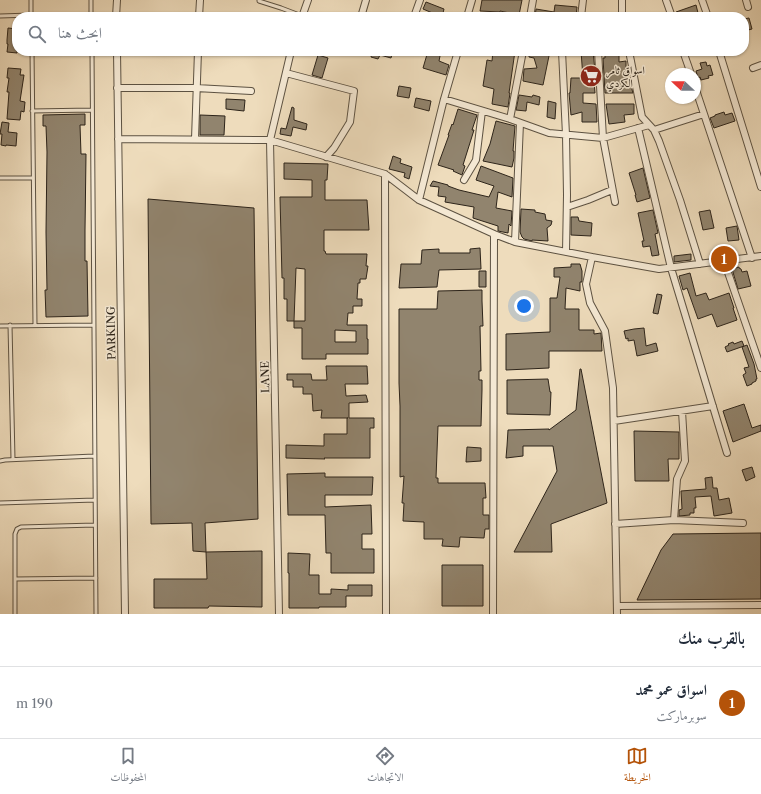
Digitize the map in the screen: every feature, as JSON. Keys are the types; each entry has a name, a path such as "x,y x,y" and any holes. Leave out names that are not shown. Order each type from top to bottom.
{"street":[{"path":"116,12 117,0"},
{"path":"199,12 200,0"},
{"path":"304,12 308,0"},
{"path":"362,12 366,0"},
{"path":"417,12 420,0"},
{"path":"468,12 472,0"},
{"path":"531,12 533,0"},
{"path":"582,12 584,0"},
{"path":"622,0 622,12"},
{"path":"666,0 670,12"},
{"path":"702,0 706,12"},
{"path":"746,0 748,7"},
{"name":"PARKING","path":"117,56 125,614"},
{"path":"195,139 198,56"},
{"name":"LANE","path":"279,614 270,140 290,56"},
{"path":"419,200 444,99 457,56"},
{"path":"510,119 522,56"},
{"path":"562,56 566,135 566,252"},
{"path":"598,56 603,138 614,202"},
{"path":"630,56 642,117 654,130 659,141 680,200 700,264"},
{"path":"685,56 689,68"},
{"path":"721,56 761,187"},
{"path":"753,68 761,65"},
{"path":"286,73 354,90 350,122 334,148 326,157"},
{"path":"117,88 196,88 251,91"},
{"path":"444,99 549,132 566,135 603,138 648,125"},
{"path":"701,104 752,258"},
{"path":"464,180 476,160 482,111"},
{"path":"654,130 704,114"},
{"path":"515,242 520,123"},
{"path":"638,128 671,268 727,453"},
{"path":"118,139 270,140 385,174 419,200 515,242 592,257 658,269 761,256"},
{"path":"385,174 386,614"},
{"path":"567,207 612,190"},
{"path":"493,614 494,234"},
{"path":"592,257 586,284 590,304 605,331 613,388 617,614"},
{"path":"724,261 761,368"},
{"path":"614,422 713,406"},
{"path":"674,520 677,479 685,461 682,411"},
{"path":"615,524 674,520 743,523"},
{"path":"617,606 761,605"}],"lane":[{"path":"31,0 31,12"},
{"path":"91,0 91,12"},
{"path":"259,0 292,12"},
{"path":"0,16 12,16"},
{"path":"32,56 35,325"},
{"path":"92,56 96,614"},
{"path":"32,111 92,110"},
{"path":"0,178 33,178"},
{"path":"0,326 94,325"},
{"path":"10,326 13,459"},
{"path":"0,461 13,459 94,456"},
{"path":"0,503 95,500"},
{"path":"16,614 16,531 22,527 95,525"},
{"path":"15,579 96,578"}],"building":[{"path":"482,0 522,0 520,12 480,11"},
{"path":"426,2 444,9 443,12 430,12 423,9"},
{"path":"555,5 577,7 576,12 554,12"},
{"path":"696,5 698,12 676,12"},
{"path":"536,9 554,12 536,12"},
{"path":"749,18 752,29 749,30"},
{"path":"8,28 12,28 12,52 7,52"},
{"path":"318,56 328,58 322,78 312,75"},
{"path":"371,56 380,56 378,59"},
{"path":"427,56 440,56 439,61 449,65 446,75 423,68"},
{"path":"492,56 514,56 508,107 492,104 494,89 483,86 487,60 492,61"},
{"path":"549,56 543,85 523,81 524,69 537,68 534,58 529,57"},
{"path":"581,56 594,56 595,93 583,93 583,103 596,104 597,122 582,122 582,112 571,115 569,93 571,78 583,78"},
{"path":"605,56 619,56 619,62 626,61 626,85 631,86 633,93 605,93 603,58 605,58"},
{"path":"706,62 707,66 710,65 713,75 708,76 709,78 701,80 702,69 700,63"},
{"path":"8,68 21,69 20,75 24,75 20,101 25,102 24,112 21,111 20,120 7,119 9,92 7,92 9,78 7,78"},
{"path":"399,86 411,88 409,98 397,96"},
{"path":"519,95 532,97 533,95 540,97 539,105 527,102 526,111 516,110"},
{"path":"416,98 431,101 429,111 414,107"},
{"path":"226,99 245,100 244,111 226,109"},
{"path":"548,101 556,103 555,119 547,117"},
{"path":"606,104 634,104 634,114 624,115 625,122 609,124"},
{"path":"292,107 294,108 294,120 307,124 306,130 293,127 291,136 280,134 281,128 286,129"},
{"path":"458,109 477,115 463,165 465,166 462,175 453,171 454,170 438,165"},
{"path":"724,112 725,115 732,113 735,121 714,128 710,118"},
{"path":"85,114 85,125 80,125 81,154 86,154 85,261 87,261 88,316 46,317 47,152 46,126 43,126 43,115"},
{"path":"200,115 225,116 224,135 200,135"},
{"path":"496,121 515,126 513,151 514,158 512,167 483,161 490,144"},
{"path":"2,122 9,123 8,132 17,133 16,146 1,145 2,134 0,134"},
{"path":"393,156 401,159 400,163 412,167 409,179 404,177 405,173 389,169"},
{"path":"284,163 328,164 327,180 325,180 325,200 367,200 369,230 324,230 324,251 326,254 367,254 366,266 368,266 366,279 360,279 360,283 358,283 357,299 362,299 362,306 353,306 353,313 348,313 347,325 367,325 368,354 326,354 326,359 302,359 302,328 294,328 294,321 287,321 287,299 284,299 280,197 312,197 312,180 284,179","holes":["296,268 305,269 305,321 294,321","335,330 356,331 356,342 335,342"]},
{"path":"481,166 513,178 512,197 498,192 496,208 512,211 511,226 509,224 508,233 498,231 498,226 473,218 474,207 445,202 446,197 438,196 439,187 430,186 433,181 459,190 489,197 494,186 476,180"},
{"path":"643,168 650,198 637,202 629,173"},
{"path":"148,199 254,208 258,519 205,523 206,552 193,551 192,523 151,524"},
{"path":"521,209 535,210 535,212 545,214 546,220 552,221 551,225 547,228 548,241 532,241 522,237 520,232"},
{"path":"653,210 658,233 655,234 659,255 652,256 650,246 643,247 642,241 644,241 638,213"},
{"path":"710,210 714,228 703,230 699,212"},
{"path":"571,217 578,217 579,221 592,223 591,236 571,235"},
{"path":"737,226 739,240 728,241 726,228"},
{"path":"480,248 481,269 439,270 437,287 399,288 401,264 421,264 422,250 439,249 439,253 470,253 470,249"},
{"path":"691,254 691,260 674,262 674,256"},
{"path":"571,264 580,264 582,271 582,282 580,282 580,291 566,288 565,309 579,309 579,330 594,330 594,334 601,333 602,351 549,351 549,368 506,370 506,334 550,332 550,298 557,298 560,277 554,277 554,268 571,267"},
{"path":"739,267 742,272 747,271 751,286 738,289 732,269"},
{"path":"479,271 486,271 486,287 479,287"},
{"path":"690,273 696,296 706,293 709,300 729,293 737,320 717,327 712,314 698,319 687,288 683,290 679,276"},
{"path":"482,290 483,326 480,326 481,371 479,371 479,380 482,380 481,426 438,426 436,478 438,478 438,483 485,483 486,498 483,498 483,515 489,515 489,529 485,529 484,538 460,537 459,547 442,546 443,539 424,539 424,522 403,521 404,503 402,503 404,476 400,477 399,309 437,309 438,291"},
{"path":"657,294 662,295 658,314 653,313"},
{"path":"644,328 646,346 656,343 658,351 637,356 634,340 628,341 624,331"},
{"path":"742,341 744,346 727,352 725,347 729,345 728,344 733,342 734,344"},
{"path":"747,345 754,364 757,379 752,384 747,386 743,375 746,373 744,368 749,367 742,347"},
{"path":"326,366 367,366 368,384 345,384 346,396 366,395 368,402 349,403 349,418 374,418 374,428 370,428 370,458 286,458 286,445 324,446 324,434 347,434 347,418 321,418 322,410 313,411 312,394 303,394 303,387 293,387 293,380 287,380 287,374 311,374 312,380 327,380"},
{"path":"580,369 607,503 551,524 552,552 514,552 557,471 553,446 523,446 523,456 506,458 508,430 549,430 576,410"},
{"path":"548,379 551,392 550,415 507,414 507,380"},
{"path":"744,404 752,428 761,425 761,431 733,442 723,411"},
{"path":"634,431 679,432 679,459 668,459 669,481 635,481"},
{"path":"467,447 481,448 481,461 466,462"},
{"path":"752,467 755,477 746,481 742,470"},
{"path":"325,473 325,477 373,477 372,495 325,495 325,507 371,505 372,534 362,534 362,549 374,549 374,573 331,573 331,553 326,553 325,515 288,515 287,474"},
{"path":"712,477 713,488 717,488 719,500 729,498 732,513 714,516 711,496 695,497 696,508 694,508 694,513 679,516 679,510 682,509 681,491 706,489 705,478"},
{"path":"761,533 761,599 637,600 661,550 673,534"},
{"path":"262,551 262,607 209,606 208,608 154,608 154,579 207,579 206,552"},
{"path":"288,553 310,554 309,575 319,575 319,594 331,594 331,589 348,590 348,585 372,585 372,596 346,596 346,607 289,608"},
{"path":"442,565 483,565 483,606 442,606"}],"place":[{"name":"اسواق ثامر الكردي","path":"591,76"},
{"name":"اسواق عمو محمد","path":"724,259"}]}
